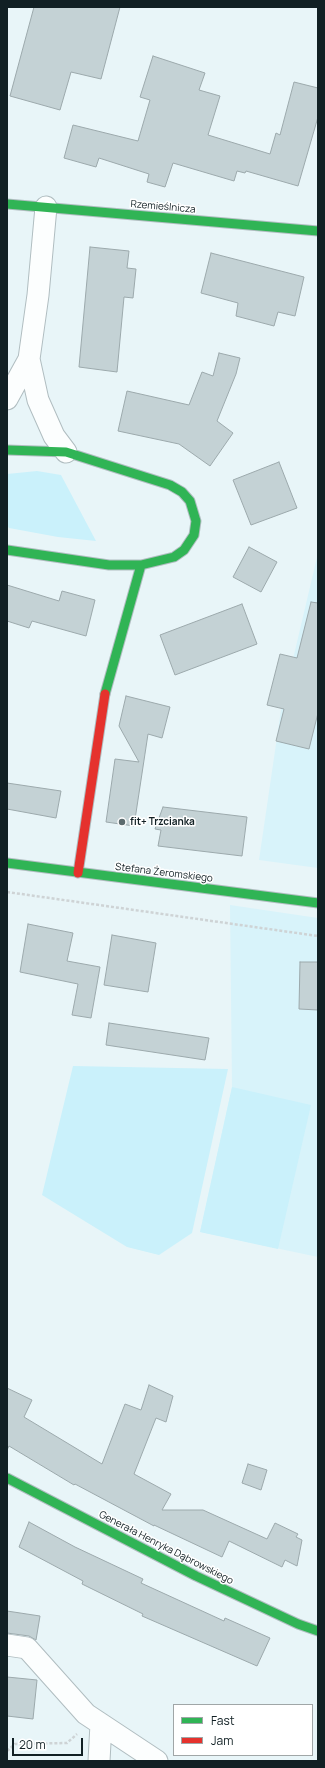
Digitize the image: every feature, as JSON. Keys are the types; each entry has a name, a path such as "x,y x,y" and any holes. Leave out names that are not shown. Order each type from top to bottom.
{"street":[{"name":"Rzemieślnicza","path":"7,204 318,231"},
{"path":"46,208 38,295 29,359 38,400 54,436 66,452"},
{"path":"7,399 29,359"},
{"path":"7,450 66,452 170,485 182,492 190,501 196,521 191,541 184,550 174,557 141,564 109,564 7,550"},
{"path":"78,873 105,692 141,564"},
{"name":"Stefana Żeromskiego","path":"7,863 318,903"},
{"name":"Generała Henryka Dąbrowskiego","path":"7,1478 196,1576 298,1624 318,1631"},
{"path":"7,1645 27,1648 86,1714 157,1761"},
{"path":"98,1722 99,1761"}],"path":[{"path":"7,892 318,936"},
{"path":"7,1751 15,1744 67,1742 98,1722"}],"shaded area":[{"path":"37,471 61,475 96,541 58,537 9,528 7,525 7,474"},
{"path":"318,553 318,868 259,860 281,710"},
{"path":"230,905 318,918 318,1257 200,1232 232,1087"},
{"path":"73,1066 228,1069 192,1233 159,1255 127,1247 42,1195"},
{"path":"232,1087 311,1105 278,1249 200,1232"}],"building":[{"path":"34,7 120,7 101,79 71,72 60,110 10,96"},
{"path":"153,56 205,73 199,90 220,96 208,135 270,154 276,133 280,135 294,82 318,88 318,117 298,186 246,171 245,173 237,171 234,181 173,163 165,187 147,182 149,174 99,158 96,167 64,158 73,125 138,141 150,100 140,97"},
{"path":"90,247 129,251 127,268 136,269 133,298 124,297 117,372 79,367"},
{"path":"211,253 304,277 295,316 278,312 274,326 236,316 238,303 201,293"},
{"path":"219,353 240,358 236,374 217,421 233,433 210,466 179,444 118,431 127,391 189,405 202,372 213,376"},
{"path":"279,462 297,508 251,525 233,480"},
{"path":"249,547 277,562 261,592 233,577"},
{"path":"7,585 59,601 62,591 95,600 86,636 32,621 29,628 7,621"},
{"path":"311,602 318,603 318,713 309,749 276,741 284,709 267,705 280,654 297,658"},
{"path":"242,604 257,644 175,675 160,635"},
{"path":"126,696 170,707 162,738 148,734 134,826 106,822 115,759 139,762 119,726"},
{"path":"7,783 61,791 56,818 7,809"},
{"path":"163,807 247,817 242,856 158,846 161,830 155,829"},
{"path":"28,924 73,933 67,961 100,967 91,1018 72,1015 78,984 20,972"},
{"path":"112,935 156,943 148,992 104,985"},
{"path":"300,962 318,962 318,1010 299,1009"},
{"path":"109,1023 209,1038 205,1060 106,1045"},
{"path":"149,1385 173,1396 166,1422 156,1418 134,1474 171,1494 162,1510 203,1510 267,1539 275,1523 298,1534 296,1537 302,1540 297,1566 285,1560 282,1567 229,1541 222,1557 154,1526 75,1484 74,1485 9,1446 7,1450 7,1388 32,1400 24,1417 102,1464 125,1404 141,1410"},
{"path":"248,1464 267,1470 261,1490 242,1483"},
{"path":"29,1522 75,1547 143,1579 141,1583 224,1621 225,1618 270,1638 257,1666 142,1616 143,1614 82,1584 83,1581 19,1547"},
{"path":"7,1611 40,1616 36,1640 29,1636 7,1633"},
{"path":"7,1677 37,1680 33,1719 7,1716"}],"traffic: fast":[{"path":"7,204 318,231"},
{"path":"7,450 66,452 170,485 182,492 190,501 196,521 194,535 184,550 174,557 141,565 109,565 7,550"},
{"path":"105,694 141,565"},
{"path":"7,863 318,903"},
{"path":"7,1478 196,1576 298,1624 318,1631"}],"traffic: jam":[{"path":"78,873 105,694"}],"place":[{"name":"fit+ Trzcianka","path":"122,822"}]}
